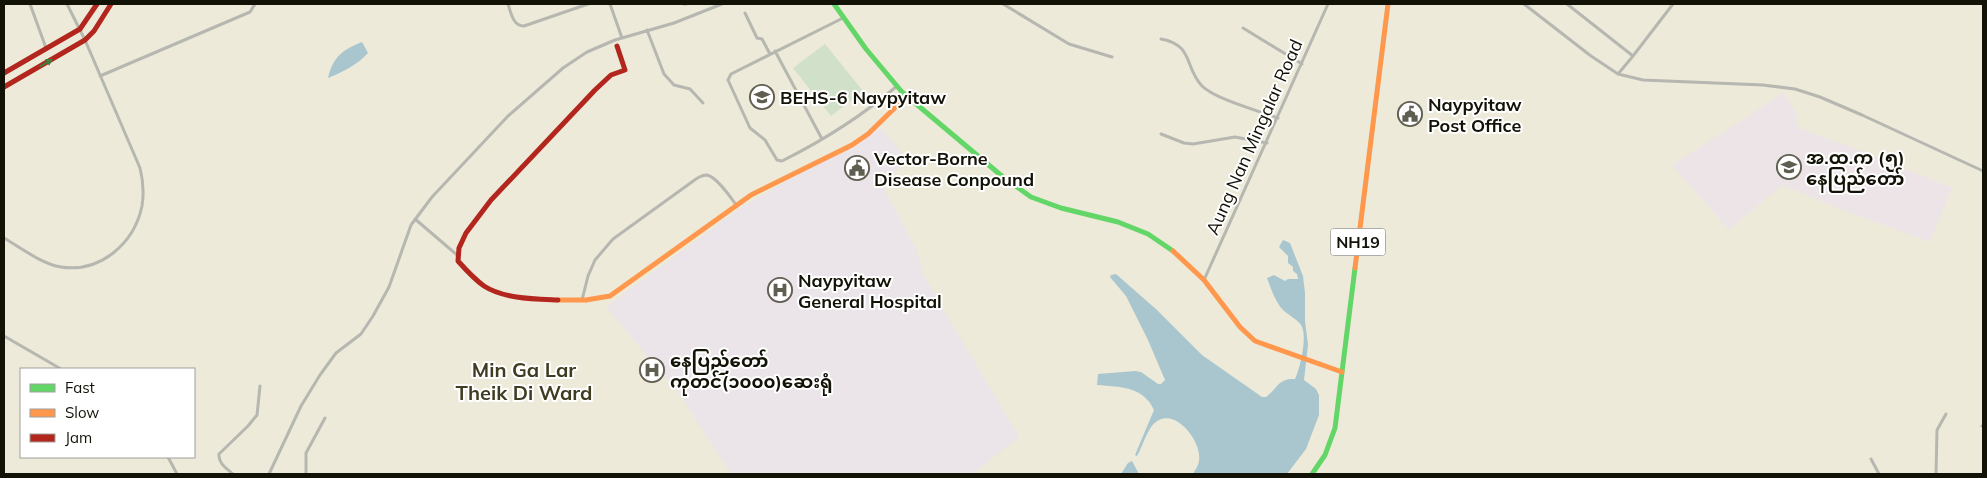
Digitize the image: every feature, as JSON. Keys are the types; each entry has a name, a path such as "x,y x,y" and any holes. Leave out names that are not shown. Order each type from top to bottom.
{"main road":[{"path":"4,73 80,29 97,4"},
{"path":"4,87 85,40 94,31 111,4"},
{"path":"834,4 866,49 897,86 1003,177 1031,197 1061,208 1118,222 1148,234 1177,254 1204,280 1240,327 1255,341 1342,372"},
{"name":"NH19","path":"1312,474 1331,442 1335,428 1388,4"},
{"path":"617,46 625,70 611,75 595,90 486,205 462,241 457,255 458,260 488,289 522,296 582,301 604,299 751,195 852,145 868,134 907,96"}],"street":[{"path":"30,4 46,48"},
{"path":"4,238 49,264 74,269 87,267 103,261 116,252 128,237 142,206 140,168 85,40 67,4"},
{"path":"100,76 250,12 255,4"},
{"path":"508,4 518,26 524,26 588,4"},
{"path":"610,4 622,38"},
{"path":"269,474 301,406 320,375 336,354 361,334 373,316 389,287 411,225 415,219 432,197 534,91 586,52 722,4"},
{"path":"1003,4 1070,44 1112,56"},
{"name":"Aung Nan Mingalar Road","path":"1204,280 1328,4"},
{"path":"1524,4 1591,56 1618,74 1643,80 1763,85 1795,89 1820,97 1862,115 1983,171"},
{"path":"1566,4 1633,56"},
{"path":"1618,74 1673,4"},
{"path":"745,13 757,38 762,39 770,54"},
{"path":"844,18 731,74 728,80 750,128 765,140 777,160 782,161 822,140 868,111 897,86"},
{"path":"1243,28 1302,64"},
{"path":"647,30 664,74 674,85 690,88 703,103"},
{"path":"1161,39 1182,46 1197,78 1203,86 1220,96 1278,118"},
{"path":"775,51 822,140"},
{"path":"1161,134 1184,143 1193,144 1235,138 1267,143"},
{"path":"582,301 588,276 595,260 613,239 696,179 709,175 712,177 730,195 736,206"},
{"path":"415,219 457,255"},
{"path":"4,336 59,368"},
{"path":"232,474 222,465 218,458 219,454 257,415 260,386"},
{"path":"1936,474 1938,470 1937,430 1946,414"},
{"path":"306,474 306,453 325,418"},
{"path":"169,458 177,474"},
{"path":"1870,458 1879,474"}],"shaded area":[{"name":"အ.ထ.က (၅) နေပြည်တော်","path":"1784,93 1798,116 1796,122 1801,129 1952,188 1930,242 1782,185 1729,230 1672,165"},
{"name":"Naypyitaw General Hospital","path":"880,128 895,144 906,161 882,185 917,251 922,273 1019,437 972,474 731,474 680,395 606,307 740,208"}],"green space":[{"path":"825,44 863,91 831,116 793,68"}],"water":[{"path":"362,42 368,53 350,68 328,78 339,55"},
{"path":"1283,240 1290,243 1303,276 1308,345 1304,380 1316,389 1319,395 1319,415 1306,449 1287,474 1193,474 1199,462 1197,445 1193,437 1181,424 1166,418 1159,420 1151,427 1137,456 1135,455 1154,410 1144,396 1137,392 1122,387 1097,385 1098,374 1135,371 1141,372 1158,384 1165,380 1126,296 1110,277 1111,275 1116,274 1157,310 1202,355 1262,397 1266,397 1285,380 1295,379 1301,360 1304,336 1301,325 1280,306 1267,278 1274,275 1285,281 1288,279 1298,279 1297,274 1293,271 1293,267 1288,263 1288,256 1279,247"},
{"path":"1132,461 1139,474 1121,474 1128,463"}],"traffic: fast":[{"path":"834,4 866,49 902,92 1003,177 1031,197 1061,208 1118,222 1148,234 1173,251"},
{"path":"1312,474 1325,455 1335,428 1355,268"}],"traffic: slow":[{"path":"1355,268 1388,4"},
{"path":"558,300 586,300 610,296 751,195 852,145 868,134 907,96"},
{"path":"1173,251 1204,280 1240,327 1255,341 1342,372"}],"traffic: jam":[{"path":"4,73 80,29 97,4"},
{"path":"4,87 85,40 94,31 111,4"},
{"path":"558,300 510,296 484,286 458,261 459,248 466,233 491,200 595,90 611,75 625,70 617,46"}],"place":[{"name":"BEHS-6 Naypyitaw","path":"762,97"},
{"name":"Naypyitaw Post Office","path":"1410,114"},
{"name":"အ.ထ.က (၅) နေပြည်တော်","path":"1789,167"},
{"name":"Vector-Borne Disease Conpound","path":"857,168"},
{"name":"Naypyitaw General Hospital","path":"780,290"},
{"name":"နေပြည်တော် ကုတင်(၁၀၀၀)ဆေးရုံ","path":"652,370"}],"district":[{"name":"Min Ga Lar Theik Di Ward","path":"524,380"}]}
